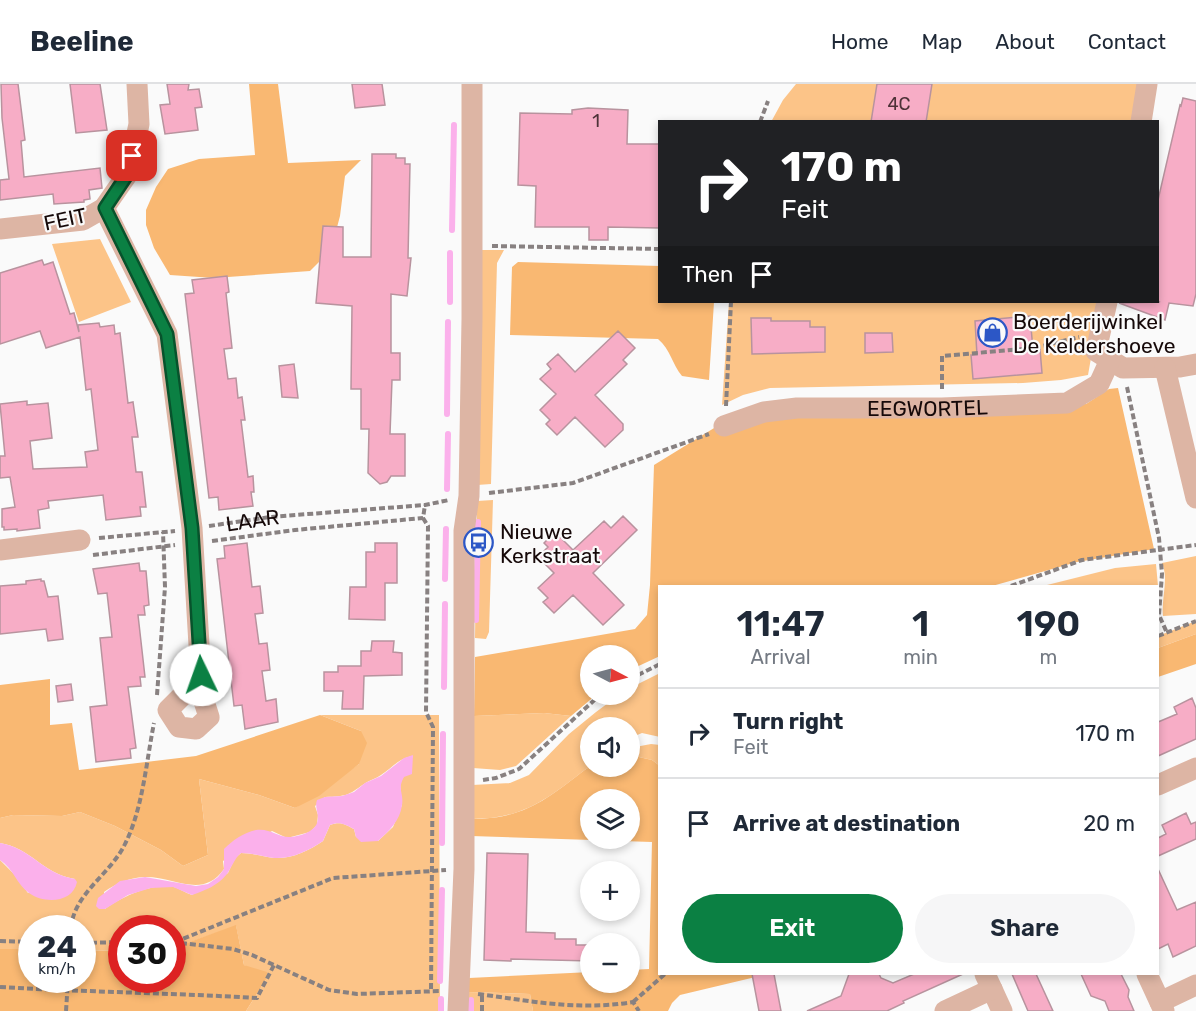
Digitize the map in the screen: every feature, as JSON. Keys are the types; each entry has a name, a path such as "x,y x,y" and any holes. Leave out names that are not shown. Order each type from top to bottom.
{"street":[{"name":"FEIT","path":"0,229 83,220 105,208 129,172 139,124 137,84"},
{"path":"459,1001 464,869 464,531 469,496 473,246 472,84"},
{"path":"1141,120 1147,84"},
{"path":"105,208 167,334 192,536 202,695"},
{"path":"1107,303 1096,351 1117,364 1166,368 1180,368 1196,364"},
{"name":"EEGWORTEL","path":"724,426 764,412 797,408 942,408 1067,404 1099,384 1117,364"},
{"path":"1166,368 1196,498"},
{"path":"0,550 81,548"},
{"path":"1159,785 1196,768"},
{"path":"1147,975 1162,1007 1196,985"},
{"path":"945,1011 989,981 1002,1011"}],"path":[{"path":"761,120 768,101"},
{"path":"473,246 658,249"},
{"path":"724,426 731,303"},
{"path":"942,408 942,356 1034,348 1082,336 1098,339"},
{"path":"1117,364 1160,551 1162,574 1159,615 1167,633"},
{"name":"LAAR","path":"81,548 163,532 192,536 270,517 424,505 469,496 573,483 697,440 724,426"},
{"path":"424,505 423,518 428,526 426,712 433,727 431,991"},
{"path":"81,548 165,547 192,536 295,530 423,518"},
{"path":"157,699 165,587 163,532"},
{"path":"1014,585 1082,560 1196,545"},
{"path":"1159,636 1196,621"},
{"path":"640,674 658,665"},
{"path":"463,782 495,778 519,770 589,705"},
{"path":"74,915 82,898 114,863 125,844 137,810 154,722"},
{"path":"186,937 333,878 464,869"},
{"path":"0,941 18,942"},
{"path":"186,944 233,949 329,990 357,994 431,991 459,1001 483,994 586,1008 611,1006 633,1002 665,975"},
{"path":"96,991 162,992 257,998 274,965"},
{"path":"0,987 18,988"},
{"path":"66,1011 67,993"},
{"path":"482,1011 483,994"},
{"path":"633,1002 639,1011"}],"shaded area":[{"path":"249,84 278,84 288,163 361,160 345,176 340,216 331,250 310,271 214,278 170,275 154,248 146,225 146,210 156,187 168,169 199,159 255,155"},
{"path":"796,84 1142,84 1136,120 772,120 783,100"},
{"path":"100,239 131,302 79,322 52,244"},
{"path":"478,250 504,250 497,263 491,484 477,485"},
{"path":"518,262 658,266 658,303 714,303 709,380 682,376 666,348 658,339 510,335 512,267"},
{"path":"729,303 1101,303 1088,375 1023,383 770,388 743,395 722,405"},
{"path":"1118,388 1154,549 1077,562 996,585 658,585 658,657 640,665 640,645 580,645 580,705 584,705 571,716 544,713 474,716 475,657 635,629 647,615 654,465 719,425 742,415 1086,404 1109,389"},
{"path":"493,500 489,632 486,639 475,638 477,501"},
{"path":"1196,556 1196,614 1163,616 1165,576 1162,563"},
{"path":"1156,564 1158,585 1047,585 1115,568"},
{"path":"1196,621 1196,634 1159,648 1159,636"},
{"path":"1196,634 1196,664 1159,677 1159,648"},
{"path":"658,674 658,737 640,734 640,717 590,717 605,705 640,705 640,683"},
{"path":"50,679 50,725 72,723 79,770 196,756 320,715 361,731 367,743 359,764 319,796 295,808 259,795 199,779 208,855 183,866 161,850 115,826 80,812 62,816 13,815 0,818 0,685"},
{"path":"544,713 571,716 516,766 500,770 473,768 474,716"},
{"path":"320,715 439,715 440,1011 246,1011 267,978 244,965 236,926 186,943 186,915 108,915 108,951 96,950 96,915 18,915 18,949 0,949 0,860 28,893 75,879 54,872 20,850 0,843 0,818 13,815 62,816 80,812 115,826 161,850 183,866 208,855 199,779 259,795 295,808 359,764 361,731","holes":["413,756 400,784 402,805 393,827 378,841 356,837 354,829 337,823 330,825 323,841 293,856 274,858 241,853 235,858 228,873 192,895 174,887 157,887 129,895 105,909 104,892 133,878 155,878 197,885 207,883 216,878 224,869 223,861 272,831 287,838 310,832 317,825 318,815 315,806 325,797 343,796 350,793 400,761"]},
{"path":"580,725 580,773 546,798 520,811 490,818 472,819 472,785 510,783 529,775"},
{"path":"658,745 658,764 652,760 640,757 640,746"},
{"path":"413,755 412,774 404,777 401,785 402,801 399,816 378,841 361,842 356,837 354,829 336,823 330,825 323,841 293,856 274,858 241,853 219,882 192,895 173,887 151,888 128,895 105,909 99,909 96,906 98,898 120,881 145,877 196,886 208,884 224,869 224,849 239,837 256,830 266,830 289,837 305,833 313,829 317,823 317,800 354,792 365,783 381,776 404,758"},
{"path":"640,757 652,760 658,764 658,975 764,975 680,995 668,1011 533,1011 530,994 468,992 469,978 580,973 580,993 640,993 640,969 649,969 652,842 640,842 640,789 580,789 580,840 471,836 472,819 490,818 521,811 559,789 580,773 580,777 640,777"},
{"path":"0,843 20,850 54,872 75,879 77,882 74,889 64,898 57,900 35,897 21,886 8,867 0,860"},
{"path":"236,925 244,965 267,972 267,978 246,1011 0,1011 0,949 18,949 18,993 96,993 96,950 108,951 108,993 186,993 186,943"},
{"path":"468,992 530,994 533,1011 468,1011"}],"building":[{"path":"1,84 18,84 25,140 21,141 24,177 100,168 102,188 89,190 90,199 84,202 54,204 53,194 0,200 0,180 9,179 2,118"},
{"path":"70,84 100,84 107,130 76,133"},
{"path":"167,84 189,84 188,90 199,89 202,107 195,108 198,130 165,134 160,105 170,104"},
{"path":"352,84 382,84 385,105 355,108"},
{"path":"877,84 932,84 926,120 871,120"},
{"path":"1183,98 1196,101 1196,294 1193,306 1169,303 1165,320 1119,303 1160,302 1159,196"},
{"path":"588,108 628,110 627,144 658,144 658,228 608,227 608,240 589,240 589,227 535,227 536,186 518,185 520,113 572,114 572,110"},
{"path":"372,154 396,154 396,158 405,158 405,164 410,164 408,258 411,258 407,296 391,294 391,353 400,353 400,380 392,380 390,434 405,434 405,476 391,476 387,482 380,484 368,473 369,429 361,429 361,389 351,389 352,306 316,303 323,226 343,227 343,257 371,257"},
{"path":"42,260 44,265 53,262 70,314 74,313 79,332 78,325 99,323 100,327 114,325 115,334 120,333 128,403 133,402 138,437 132,437 136,472 142,472 146,507 140,507 141,516 106,520 103,495 48,501 49,508 38,510 40,528 17,531 17,529 4,530 2,527 2,509 15,507 10,477 0,478 0,456 5,456 0,404 27,401 27,405 48,403 52,438 30,441 33,469 87,467 85,452 98,450 91,389 86,390 80,337 46,348 40,331 0,344 0,273"},
{"path":"227,276 229,292 226,293 232,348 224,349 228,379 236,378 238,398 242,397 245,420 241,420 248,477 253,476 254,492 251,492 253,506 219,510 218,497 209,498 185,294 194,293 192,280"},
{"path":"1030,316 1033,350 1040,349 1042,373 973,379 971,355 977,355 975,321"},
{"path":"751,318 771,318 771,321 810,321 810,327 825,327 825,352 752,354"},
{"path":"618,331 635,348 623,360 627,364 595,395 623,424 623,430 605,447 575,417 557,435 546,424 550,420 540,410 556,394 540,379 551,369 547,364 558,354 575,372"},
{"path":"865,333 892,333 893,352 865,353"},
{"path":"294,364 298,398 282,397 279,366"},
{"path":"623,516 637,530 593,573 624,605 603,625 573,595 554,613 543,602 548,598 538,588 554,573 538,557 548,547 544,543 555,532 573,550 604,521 611,528"},
{"path":"247,543 252,587 260,586 263,613 255,614 259,644 267,643 270,670 262,671 266,701 276,699 278,722 245,729 242,705 234,706 217,559 225,558 224,546"},
{"path":"375,543 397,543 397,583 385,583 385,620 349,619 350,587 366,587 366,552 375,552"},
{"path":"139,563 140,571 146,571 149,605 144,606 145,615 138,615 145,677 140,677 141,686 128,687 136,748 130,749 131,758 96,762 90,707 107,705 100,638 112,637 107,593 98,594 93,569"},
{"path":"41,579 44,581 48,597 58,596 63,639 48,641 46,629 0,634 0,586 26,584 26,581"},
{"path":"372,641 394,641 393,652 402,653 402,675 364,676 363,709 342,709 343,691 324,691 324,672 338,672 338,666 361,666 361,651 371,651"},
{"path":"71,684 73,700 58,702 56,686"},
{"path":"1192,698 1196,708 1196,739 1159,756 1159,722 1177,714 1174,707"},
{"path":"1186,813 1191,824 1196,822 1196,839 1159,856 1159,838 1166,834 1162,825"},
{"path":"487,853 528,854 526,932 555,933 555,939 576,939 576,945 580,945 580,961 484,960"},
{"path":"1159,871 1177,910 1196,902 1196,946 1173,957 1168,944 1159,948"},
{"path":"752,975 774,975 781,1011 759,1011"},
{"path":"849,975 880,975 881,978 893,983 912,975 961,975 903,1001 904,1003 887,1011 807,1011 841,996"},
{"path":"1012,975 1036,975 1053,1011 1028,1011"},
{"path":"1081,975 1122,975 1129,990 1128,997 1134,1011 1109,1011 1105,1001 1091,996"}],"waterway":[{"path":"452,230 454,125"},
{"path":"450,253 450,302"},
{"path":"447,414 448,322"},
{"path":"447,489 448,434"},
{"path":"476,620 478,522"},
{"path":"445,579 446,529"},
{"path":"444,687 445,604"},
{"path":"442,843 443,734"},
{"path":"440,981 442,890"},
{"path":"441,999 441,1011"},
{"path":"471,1000 471,1011"}],"place":[{"name":"Boerderijwinkel De Keldershoeve","path":"992,333"},
{"name":"Nieuwe Kerkstraat","path":"479,543"}],"route":[{"path":"132,156 129,172 105,208 167,334 192,528 201,675"}]}
